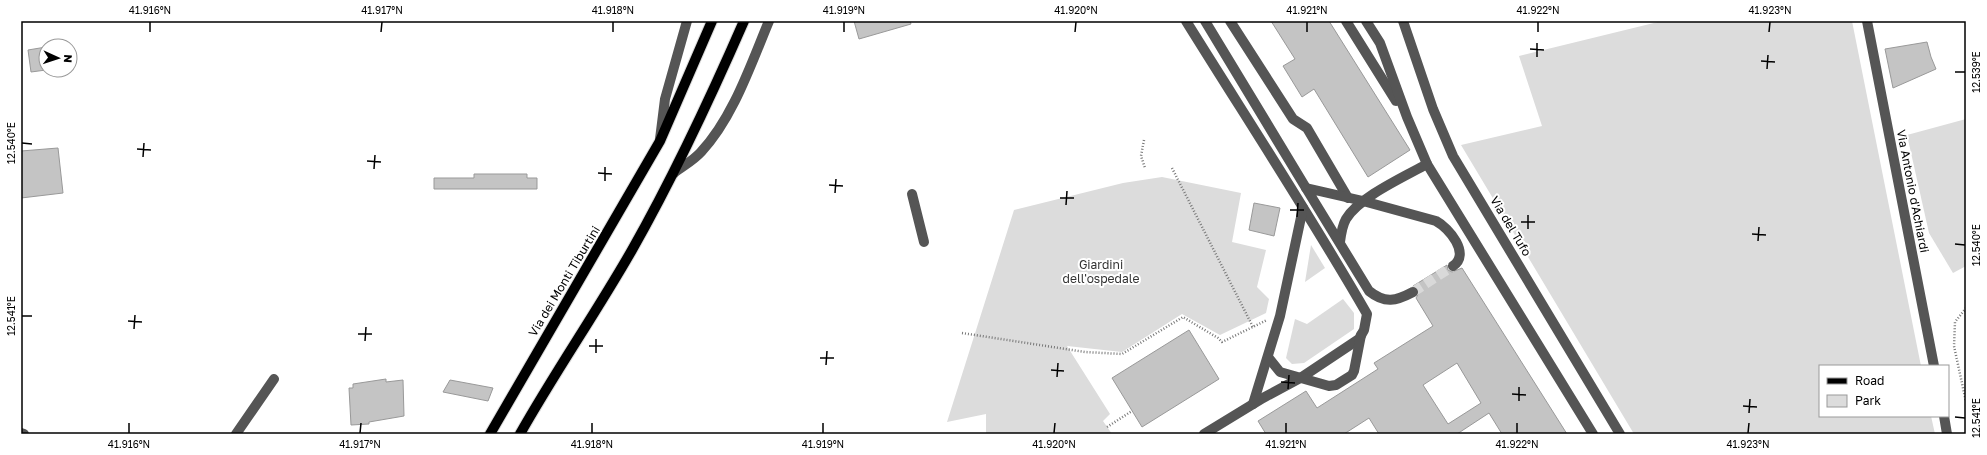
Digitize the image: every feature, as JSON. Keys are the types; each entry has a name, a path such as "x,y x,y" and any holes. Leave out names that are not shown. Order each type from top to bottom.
{"main road":[{"name":"Via dei Monti Tiburtini","path":"490,434 660,141 712,21"},
{"path":"520,434 631,251 674,173 744,21"}],"street":[{"name":"Via dei Monti Tiburtini","path":"660,141 665,99 687,21"},
{"path":"674,173 700,153 714,136 728,113 769,21"},
{"path":"1186,21 1303,208 1314,223 1367,314 1367,322 1359,339 1302,377 1253,404 1204,434"},
{"path":"1205,21 1369,291 1378,298 1388,300 1401,298 1413,292"},
{"path":"1230,21 1293,119 1307,128 1348,198"},
{"path":"1346,21 1407,117"},
{"path":"1366,21 1380,43 1407,117 1427,164 1593,434"},
{"name":"Via del Tufo","path":"1403,21 1433,109 1454,156 1620,434"},
{"name":"Via Antonio d'Achiardi","path":"1867,21 1934,365"},
{"path":"1340,242 1346,219 1356,206 1362,201 1427,164"},
{"path":"1306,188 1436,221 1444,226 1457,242 1460,256 1453,266"},
{"path":"912,194 924,242"},
{"path":"1253,404 1280,316 1303,208"},
{"path":"1268,357 1280,372 1286,375 1302,377 1329,386 1336,385 1352,375 1361,335"},
{"path":"236,434 274,379"},
{"path":"1944,417 1947,434"}],"path":[{"path":"1144,140 1141,156 1145,168"},
{"path":"1172,168 1253,327"},
{"path":"1966,308 1955,322 1954,346 1966,402"},
{"path":"962,333 1085,352 1122,354 1183,317 1218,338 1222,342 1280,316"},
{"path":"1107,427 1132,411"}],"green space":[{"path":"1662,21 1852,21 1921,365 1819,365 1819,417 1931,417 1935,434 1634,434 1461,145 1542,126 1519,56"},
{"path":"1966,119 1966,266 1953,273 1929,233 1907,135"},
{"name":"Giardini dell'ospedale","path":"1162,177 1241,193 1232,242 1266,250 1257,287 1269,299 1266,313 1220,335 1182,314 1122,352 1067,346 1110,414 1103,421 1112,434 986,434 986,414 947,422 1014,210 1123,183"},
{"path":"1311,245 1325,268 1305,282"},
{"path":"1343,299 1354,313 1354,329 1304,363 1292,364 1286,358 1295,319 1307,324"}],"building":[{"path":"854,21 910,21 911,24 859,39"},
{"path":"1271,21 1329,21 1410,150 1368,177 1314,89 1302,97 1283,66 1295,59"},
{"path":"1927,42 1936,69 1893,88 1885,49"},
{"path":"38,48 38,71 31,72 28,50"},
{"path":"58,148 63,193 21,198 21,151"},
{"path":"474,174 527,174 527,178 537,178 537,189 434,189 434,178 474,178"},
{"path":"1254,203 1280,208 1274,236 1249,230"},
{"path":"1447,265 1448,270 1452,272 1462,268 1567,434 1502,434 1489,413 1457,434 1379,434 1369,418 1344,434 1266,434 1258,421 1306,391 1317,408 1378,369 1374,363 1433,326 1416,298 1419,293 1419,289 1413,286","holes":["1457,363 1481,403 1448,424 1423,385"]},
{"path":"1189,330 1219,379 1142,427 1112,378"},
{"path":"386,379 386,382 403,380 404,416 369,422 369,424 351,425 349,388 353,388 353,384"},
{"path":"450,380 493,388 488,401 443,392"}],"tunnel":[{"path":"1413,292 1453,266"}]}
